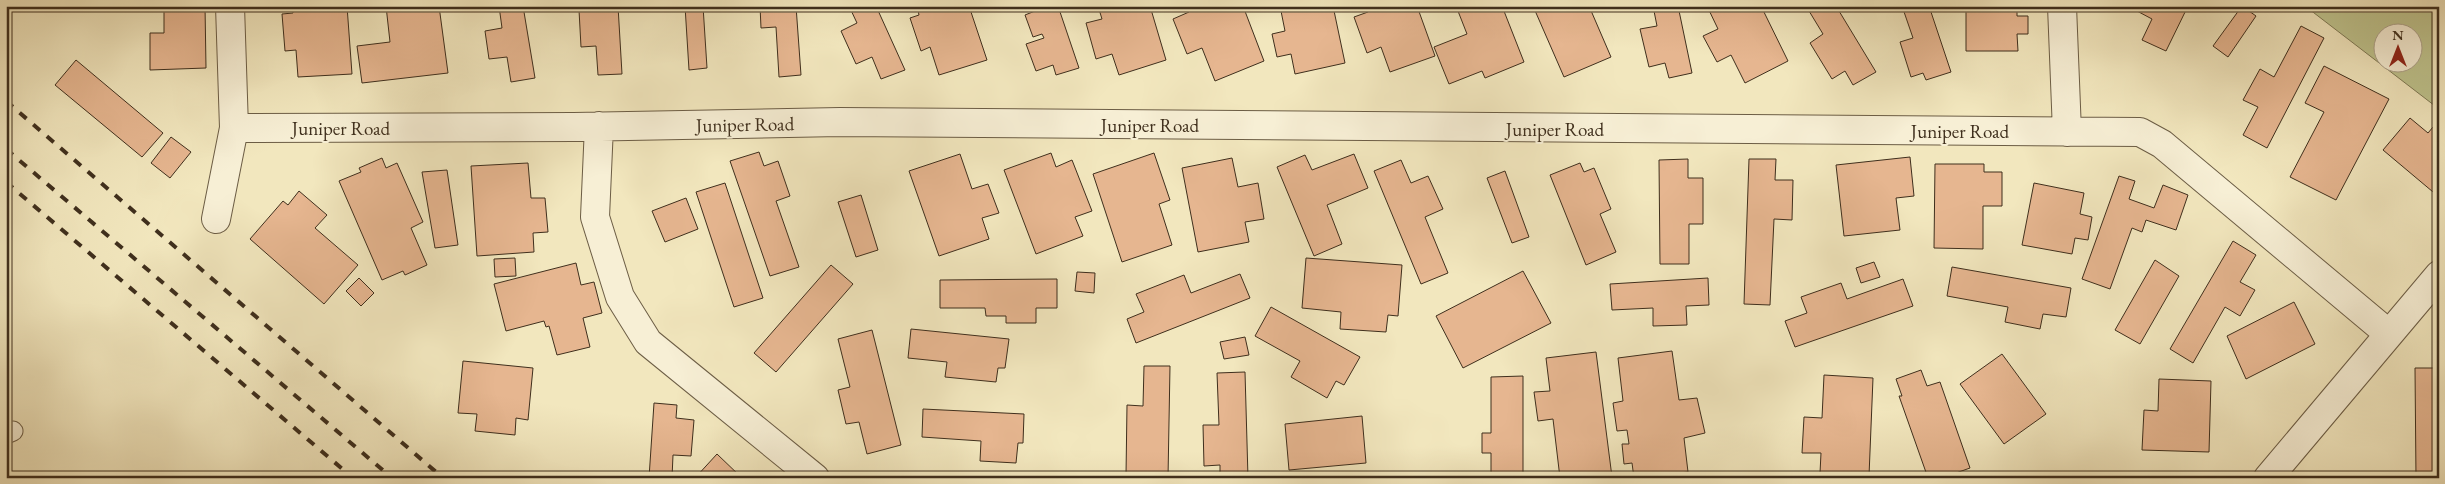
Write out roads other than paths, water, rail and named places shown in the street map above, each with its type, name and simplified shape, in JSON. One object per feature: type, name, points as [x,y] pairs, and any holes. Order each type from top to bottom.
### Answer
[{"type":"street","points":[[216,219],[234,128],[230,6]]},
{"type":"street","points":[[2062,6],[2067,132]]},
{"type":"street","name":"Juniper Road","points":[[234,128],[599,126],[840,122],[2140,132],[2162,144],[2389,334]]},
{"type":"street","points":[[599,126],[595,217],[620,297],[648,342],[815,478]]},
{"type":"street","points":[[2268,478],[2439,275]]},
{"type":"railway","points":[[6,101],[443,478]]},
{"type":"railway","points":[[6,149],[392,478]]},
{"type":"railway","points":[[6,182],[353,478]]}]
